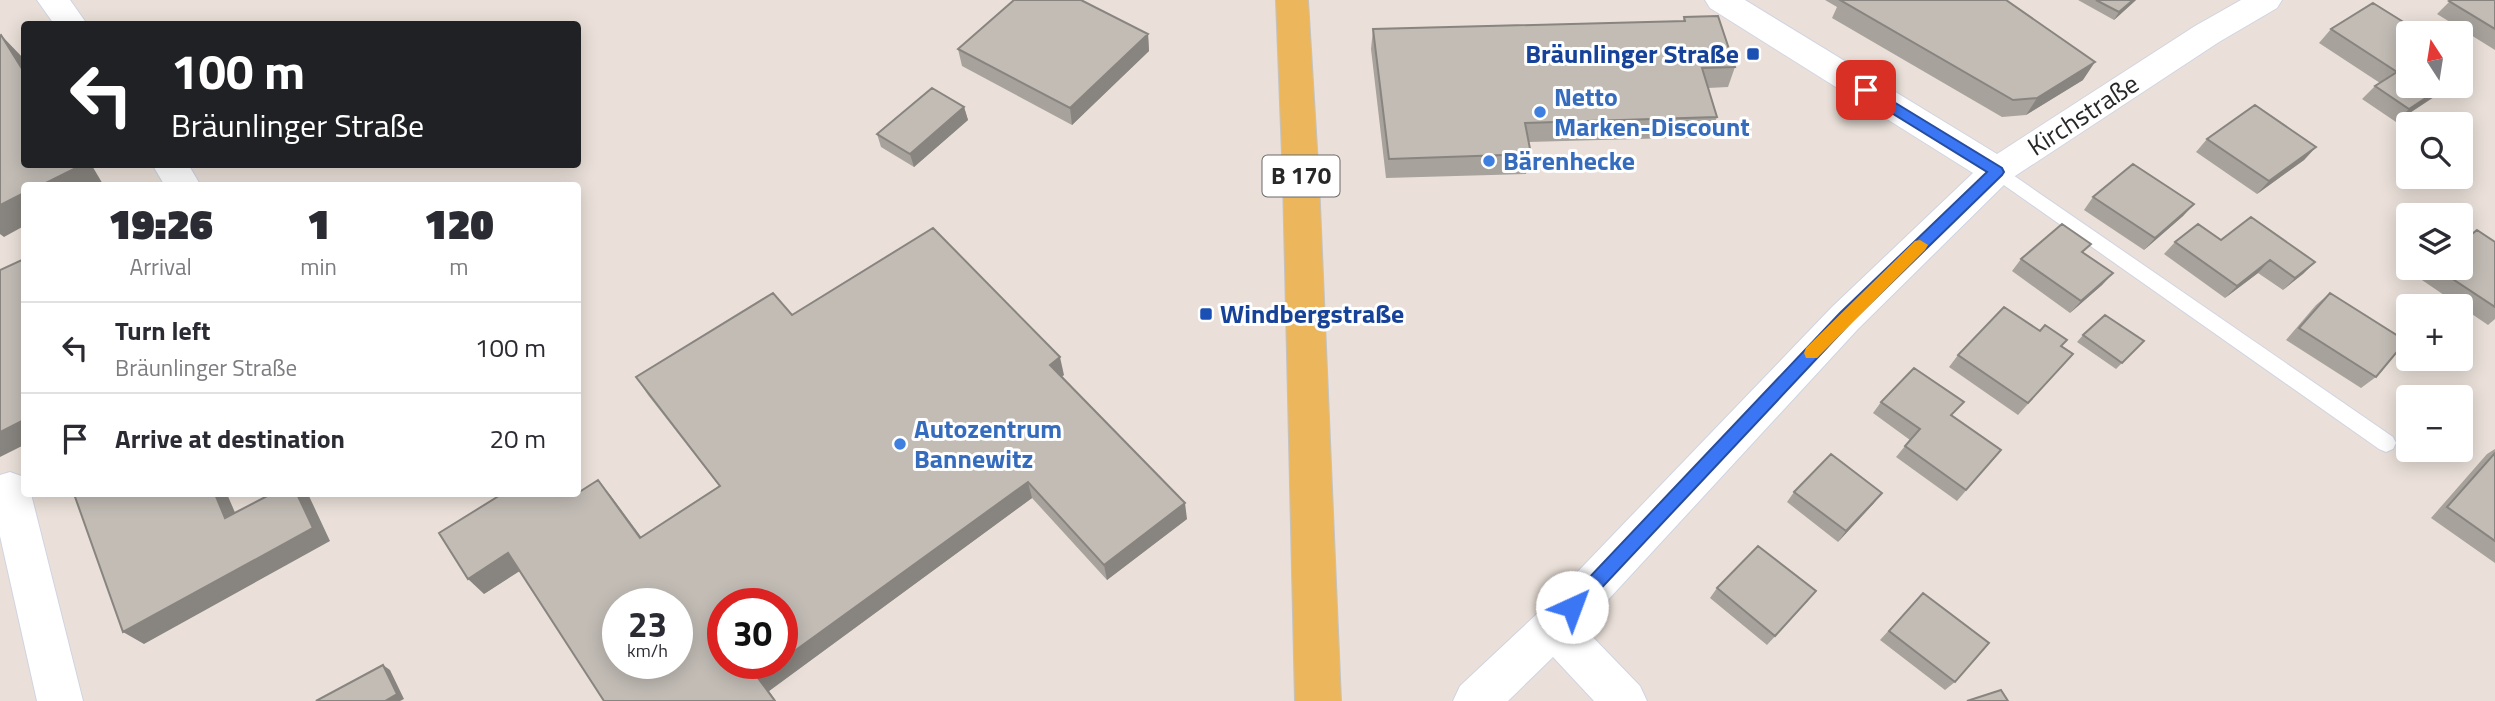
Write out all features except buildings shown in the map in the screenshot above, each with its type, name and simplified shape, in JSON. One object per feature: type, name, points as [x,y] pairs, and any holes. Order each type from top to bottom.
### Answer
[{"type":"main road","name":"B 170","points":[[1292,0],[1301,181],[1318,701]]},
{"type":"street","points":[[53,0],[69,21]]},
{"type":"street","points":[[1721,0],[1997,172]]},
{"type":"street","name":"Kirchstraße","points":[[1476,701],[1554,627],[1845,318],[1997,172],[2207,34],[2266,0]]},
{"type":"street","points":[[11,489],[60,701]]},
{"type":"street","points":[[1554,627],[1623,701]]},
{"type":"lane","points":[[1997,172],[2386,443]]},
{"type":"slow traffic","points":[[1812,353],[1920,245]]},
{"type":"place","name":"Bräunlinger Straße","points":[[1753,54]]},
{"type":"place","name":"Netto Marken-Discount","points":[[1540,112]]},
{"type":"place","name":"Bärenhecke","points":[[1489,161]]},
{"type":"place","name":"Windbergstraße","points":[[1206,314]]},
{"type":"place","name":"Autozentrum Bannewitz","points":[[900,444]]},
{"type":"route","points":[[1572,607],[1845,318],[1997,172],[1866,90]]}]
